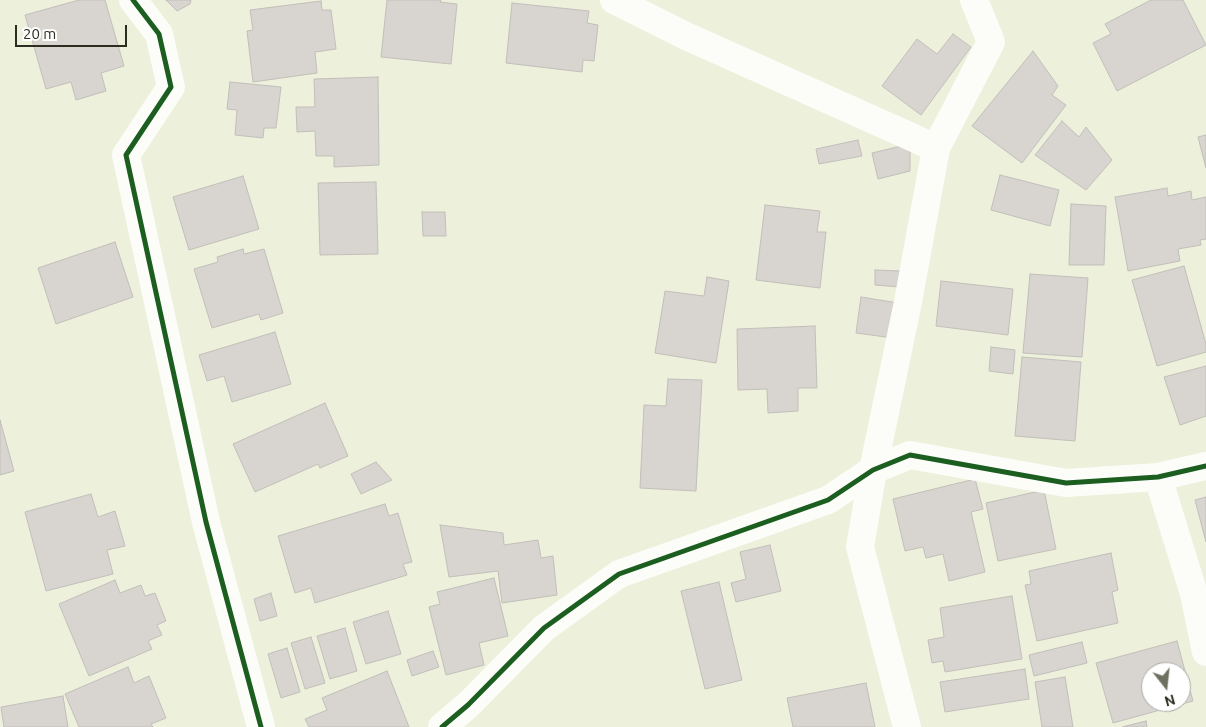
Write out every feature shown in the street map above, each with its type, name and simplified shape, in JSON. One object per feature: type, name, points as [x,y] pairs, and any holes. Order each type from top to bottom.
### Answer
[{"type":"street","points":[[133,0],[159,34],[171,87],[126,155],[206,522],[261,727]]},
{"type":"street","points":[[614,0],[686,36],[936,148]]},
{"type":"street","points":[[907,727],[860,547],[873,470],[908,302],[936,148],[991,42],[974,0]]},
{"type":"street","points":[[442,727],[468,705],[544,628],[619,574],[828,500],[873,470],[910,455],[1066,483],[1158,477],[1206,466]]},
{"type":"street","points":[[1158,477],[1194,594],[1206,652]]},
{"type":"building","points":[[79,0],[105,0],[124,66],[101,73],[106,91],[76,100],[71,82],[46,89],[25,15]]},
{"type":"building","points":[[166,0],[191,0],[190,4],[177,11]]},
{"type":"building","points":[[387,0],[441,0],[440,2],[457,4],[451,64],[381,57]]},
{"type":"building","points":[[1151,0],[1183,0],[1206,45],[1117,91],[1093,43],[1111,34],[1105,24]]},
{"type":"building","points":[[321,1],[322,10],[331,10],[336,49],[315,52],[317,73],[253,82],[247,31],[253,30],[250,10]]},
{"type":"building","points":[[512,3],[589,11],[587,23],[598,25],[594,61],[583,60],[582,72],[506,63]]},
{"type":"building","points":[[953,34],[971,47],[921,115],[882,86],[917,39],[937,54]]},
{"type":"building","points":[[1033,51],[1058,86],[1052,95],[1066,105],[1022,163],[972,126]]},
{"type":"building","points":[[378,77],[379,165],[334,167],[334,156],[316,156],[315,131],[297,132],[296,107],[315,107],[314,79]]},
{"type":"building","points":[[230,82],[281,87],[276,128],[264,128],[263,138],[235,135],[237,110],[227,109]]},
{"type":"building","points":[[1062,121],[1079,137],[1086,127],[1112,160],[1086,190],[1035,155]]},
{"type":"building","points":[[1206,135],[1206,168],[1198,137]]},
{"type":"building","points":[[858,140],[862,156],[819,164],[816,149]]},
{"type":"building","points":[[910,144],[910,171],[878,179],[872,153]]},
{"type":"building","points":[[1000,175],[1059,190],[1050,226],[991,210]]},
{"type":"building","points":[[243,176],[259,229],[189,250],[173,197]]},
{"type":"building","points":[[376,182],[378,254],[320,255],[318,183]]},
{"type":"building","points":[[1167,188],[1168,196],[1191,191],[1192,200],[1206,197],[1206,239],[1200,240],[1201,245],[1178,249],[1180,261],[1128,271],[1115,197]]},
{"type":"building","points":[[1071,204],[1106,206],[1104,265],[1069,265]]},
{"type":"building","points":[[765,205],[820,211],[817,232],[826,232],[820,288],[756,280]]},
{"type":"building","points":[[422,212],[445,212],[446,236],[423,236]]},
{"type":"building","points":[[115,242],[133,297],[56,324],[38,268]]},
{"type":"building","points":[[243,249],[244,254],[264,249],[283,313],[261,320],[259,314],[212,328],[194,269],[218,262],[217,257]]},
{"type":"building","points":[[1184,266],[1206,344],[1206,352],[1157,366],[1132,280]]},
{"type":"building","points":[[875,270],[900,271],[899,287],[875,285]]},
{"type":"building","points":[[1030,274],[1088,278],[1082,357],[1023,353]]},
{"type":"building","points":[[707,277],[729,281],[716,363],[655,353],[665,291],[704,296]]},
{"type":"building","points":[[941,281],[1013,289],[1008,335],[936,326]]},
{"type":"building","points":[[861,297],[898,303],[893,338],[856,333]]},
{"type":"building","points":[[815,326],[817,388],[798,388],[798,411],[768,413],[767,389],[738,390],[737,329]]},
{"type":"building","points":[[275,332],[291,384],[232,402],[224,376],[207,381],[199,355]]},
{"type":"building","points":[[991,347],[1015,350],[1013,374],[989,371]]},
{"type":"building","points":[[1022,357],[1081,362],[1075,441],[1015,436]]},
{"type":"building","points":[[1206,366],[1206,416],[1180,425],[1164,377]]},
{"type":"building","points":[[668,379],[702,380],[696,491],[640,488],[644,405],[666,406]]},
{"type":"building","points":[[325,403],[348,456],[320,468],[318,464],[255,492],[233,444]]},
{"type":"building","points":[[0,420],[14,471],[0,475]]},
{"type":"building","points":[[376,462],[392,480],[361,494],[351,474]]},
{"type":"building","points":[[975,479],[983,509],[971,512],[985,572],[949,581],[943,554],[926,558],[923,547],[905,551],[893,499]]},
{"type":"building","points":[[1044,490],[1056,549],[998,561],[986,503]]},
{"type":"building","points":[[91,494],[98,517],[115,511],[125,546],[107,550],[113,574],[46,591],[25,512]]},
{"type":"building","points":[[1206,497],[1206,542],[1195,500]]},
{"type":"building","points":[[385,504],[389,516],[398,513],[412,562],[403,564],[407,575],[315,603],[311,588],[295,593],[278,536]]},
{"type":"building","points":[[440,525],[503,533],[504,545],[538,540],[541,558],[553,556],[557,595],[502,603],[498,571],[449,577]]},
{"type":"building","points":[[770,545],[781,591],[736,602],[731,583],[746,579],[740,552]]},
{"type":"building","points":[[1111,553],[1118,590],[1112,592],[1118,623],[1037,641],[1025,585],[1031,584],[1029,571]]},
{"type":"building","points":[[494,578],[508,636],[479,643],[484,665],[446,675],[429,607],[440,604],[437,592]]},
{"type":"building","points":[[115,580],[120,593],[141,585],[145,596],[155,593],[166,621],[157,625],[162,635],[148,641],[152,649],[89,676],[59,604]]},
{"type":"building","points":[[719,582],[742,680],[705,689],[681,591]]},
{"type":"building","points":[[271,593],[277,616],[260,621],[254,599]]},
{"type":"building","points":[[1012,596],[1022,659],[945,672],[943,661],[932,663],[928,640],[944,637],[940,608]]},
{"type":"building","points":[[388,611],[401,654],[366,664],[353,622]]},
{"type":"building","points":[[345,628],[357,671],[330,679],[317,636]]},
{"type":"building","points":[[311,637],[325,683],[305,689],[291,643]]},
{"type":"building","points":[[1177,641],[1183,662],[1141,662],[1141,712],[1153,712],[1113,723],[1096,663]]},
{"type":"building","points":[[1082,642],[1087,663],[1034,676],[1029,655]]},
{"type":"building","points":[[287,648],[300,692],[281,698],[268,654]]},
{"type":"building","points":[[433,651],[439,667],[412,676],[407,660]]},
{"type":"building","points":[[128,667],[134,683],[149,676],[166,718],[151,724],[153,727],[79,727],[65,694]]},
{"type":"building","points":[[1025,669],[1029,699],[945,712],[940,682]]},
{"type":"building","points":[[387,671],[409,727],[309,727],[305,719],[327,710],[322,698]]},
{"type":"building","points":[[1065,677],[1073,727],[1042,727],[1035,682]]},
{"type":"building","points":[[866,683],[875,727],[793,727],[787,698]]},
{"type":"building","points":[[63,696],[68,727],[4,727],[1,707]]},
{"type":"building","points":[[1146,721],[1147,727],[1122,727]]},
{"type":"cycle path","points":[[133,0],[159,34],[171,87],[126,155],[206,522],[261,727]]},
{"type":"cycle path","points":[[442,727],[468,705],[544,628],[619,574],[828,500],[873,470],[910,455],[1066,483],[1158,477],[1206,466]]}]
